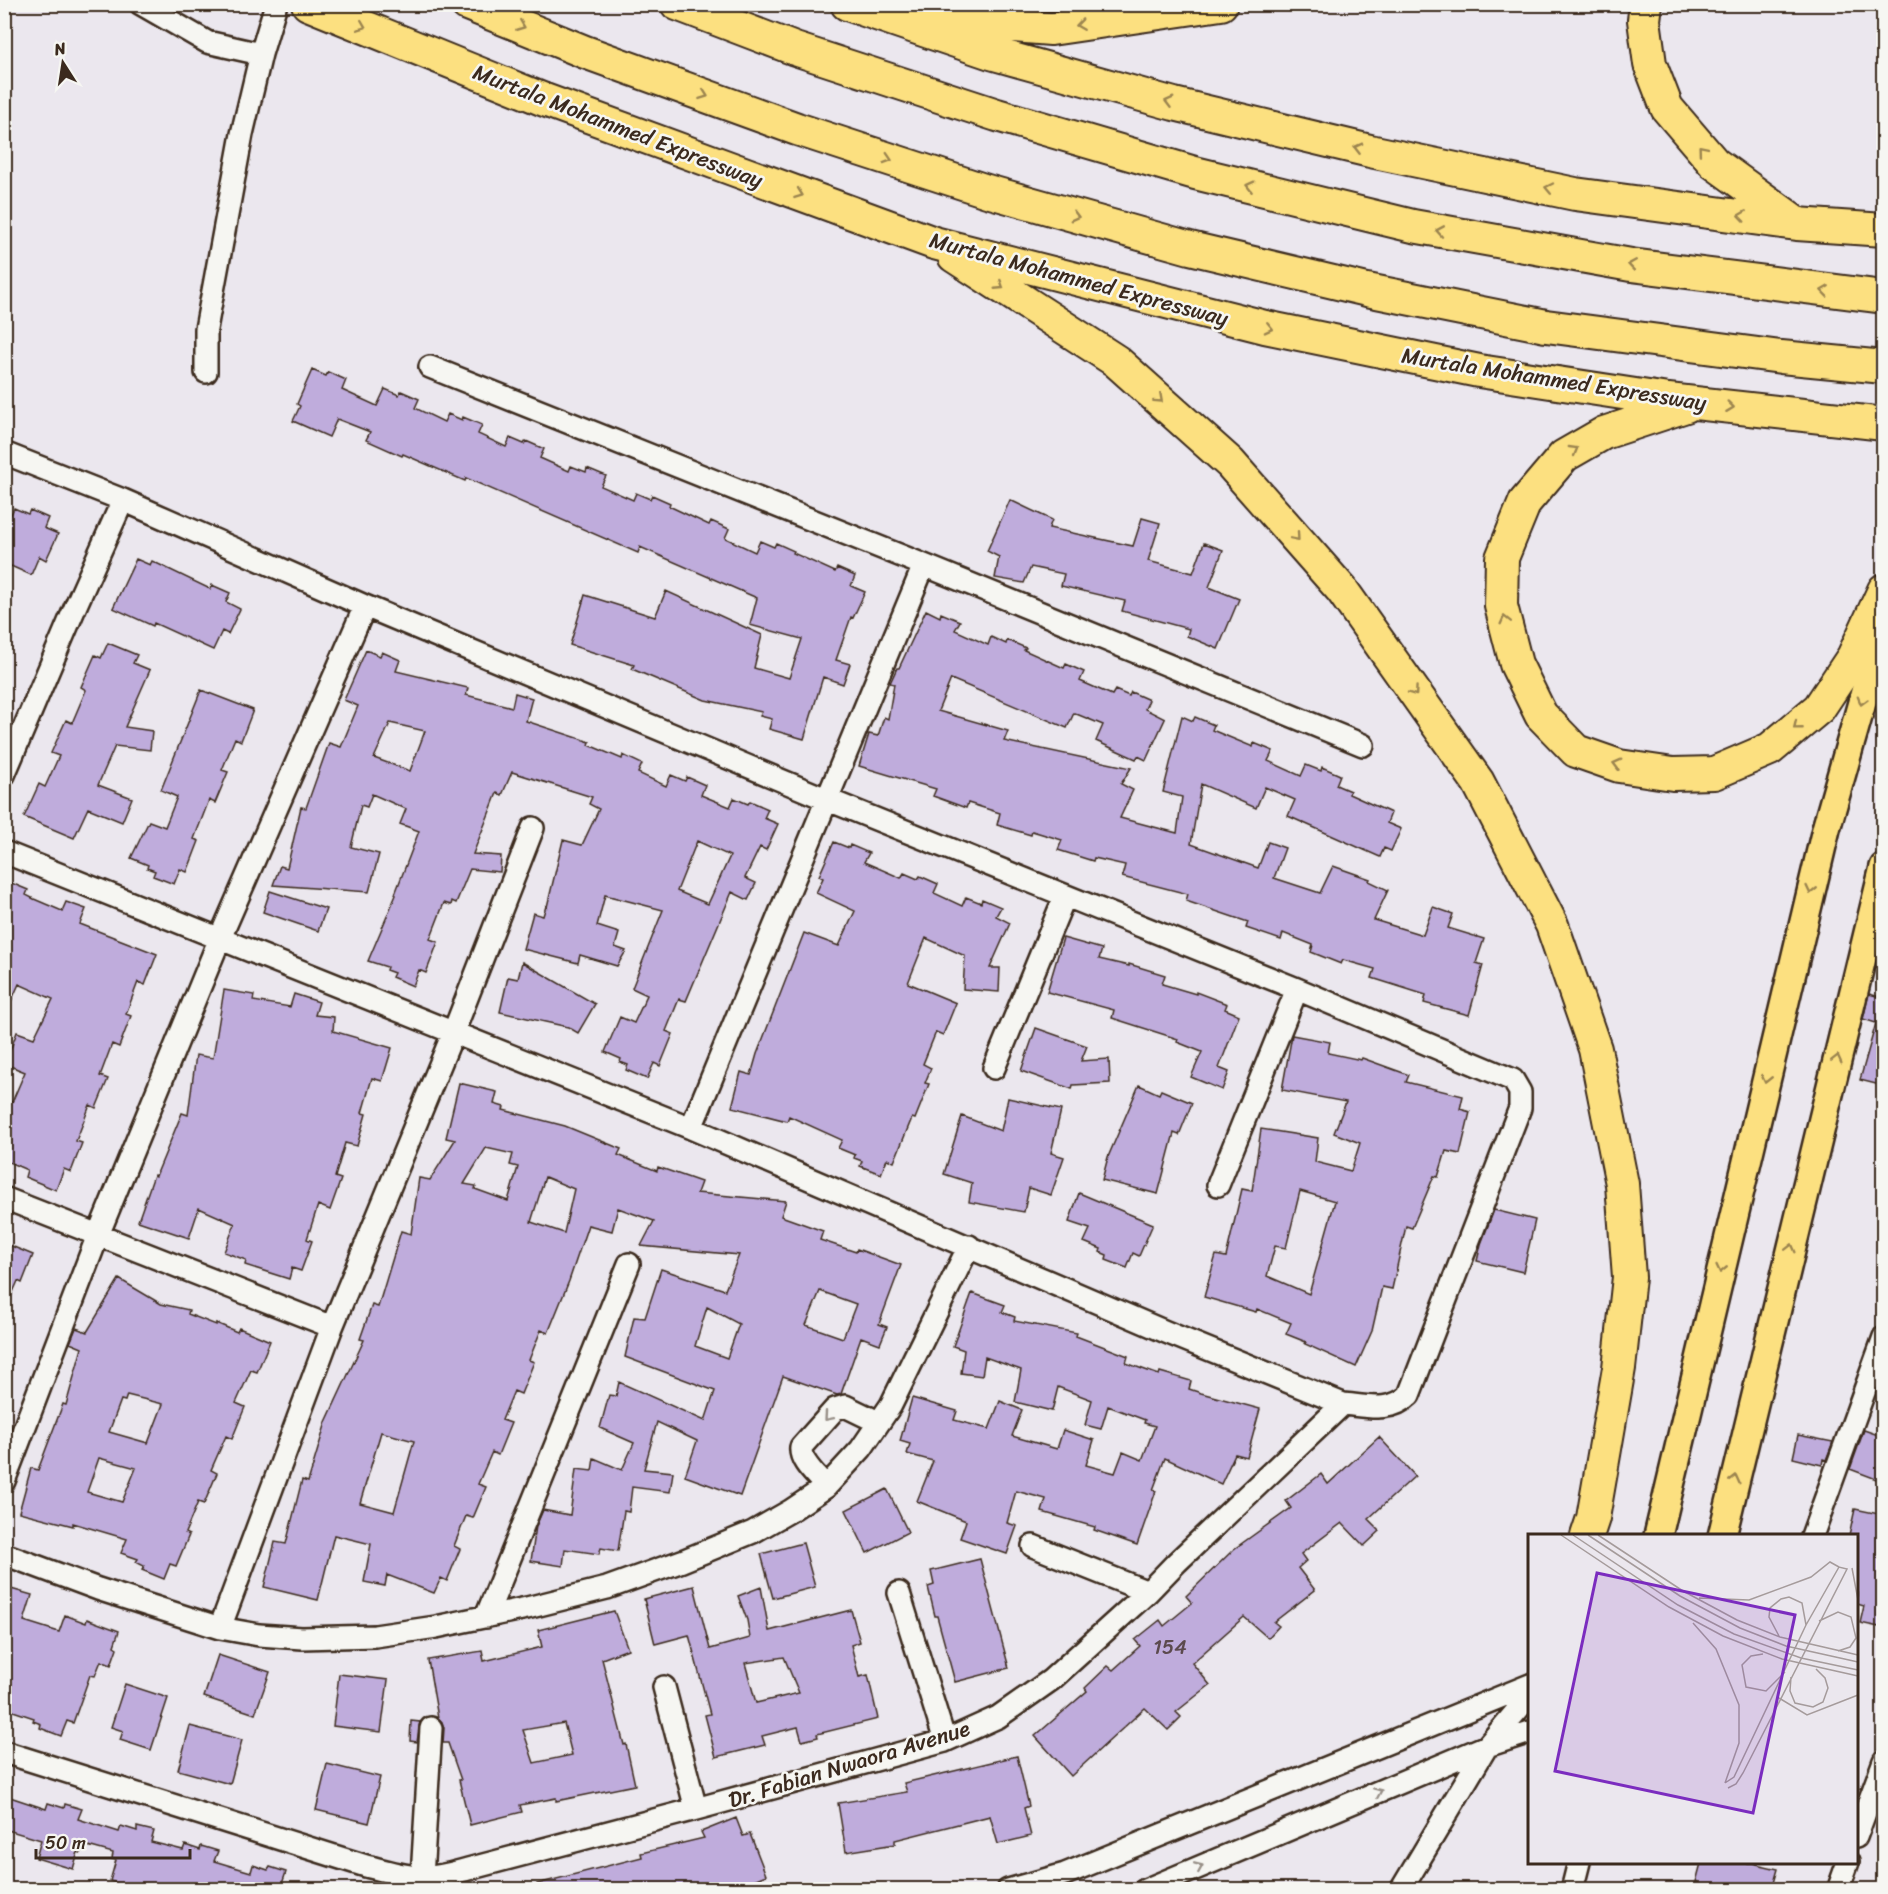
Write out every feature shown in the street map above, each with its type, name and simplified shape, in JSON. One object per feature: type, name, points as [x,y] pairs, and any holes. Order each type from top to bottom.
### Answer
[{"type":"highway","name":"Murtala Mohammed Expressway","points":[[308,4],[542,99],[933,243],[1276,330],[1479,371],[1695,403],[1884,424]]},
{"type":"highway","points":[[467,4],[585,52],[797,129],[987,191],[1190,248],[1367,290],[1546,326],[1781,357],[1884,366]]},
{"type":"highway","points":[[677,4],[795,49],[997,116],[1196,173],[1413,226],[1631,265],[1884,297]]},
{"type":"highway","points":[[847,4],[991,53],[1174,104],[1370,151],[1575,194],[1797,224],[1884,230]]},
{"type":"highway","points":[[879,15],[1051,29],[1221,4]]},
{"type":"highway","points":[[1646,4],[1644,20],[1650,64],[1667,108],[1714,163],[1797,224]]},
{"type":"highway","points":[[933,243],[1116,361],[1230,463],[1342,590],[1478,782],[1552,925],[1595,1049],[1622,1184],[1629,1276],[1619,1368],[1593,1518],[1588,1534]]},
{"type":"highway","points":[[1695,403],[1604,433],[1564,456],[1525,501],[1502,558],[1502,606],[1515,664],[1541,716],[1576,751],[1619,766],[1683,774],[1714,773],[1770,748],[1819,708],[1853,657],[1884,590]]},
{"type":"main road","points":[[1658,1534],[1826,829],[1884,625]]},
{"type":"main road","points":[[1722,1534],[1884,867]]},
{"type":"street","points":[[141,4],[207,42],[261,54]]},
{"type":"street","points":[[206,372],[206,329],[242,134],[261,54],[276,4]]},
{"type":"street","points":[[430,367],[924,565],[1363,745]]},
{"type":"street","points":[[4,453],[123,500],[365,606],[826,799],[1297,989],[1513,1080],[1520,1092],[1520,1108],[1409,1395],[1397,1405],[1373,1407],[1343,1404],[1166,1332],[691,1128],[4,852]]},
{"type":"street","points":[[4,775],[123,500]]},
{"type":"street","points":[[691,1128],[924,565]]},
{"type":"street","points":[[4,1481],[98,1235],[220,938],[365,606]]},
{"type":"street","points":[[220,1628],[332,1327],[454,1031],[533,828]]},
{"type":"street","points":[[994,1068],[1065,896]]},
{"type":"street","points":[[1218,1185],[1297,989]]},
{"type":"street","points":[[4,1198],[332,1327]]},
{"type":"street","points":[[4,1554],[98,1589],[220,1628],[259,1635],[302,1638],[375,1636],[436,1627],[607,1588],[753,1532],[790,1511],[826,1486],[861,1449],[891,1404],[969,1246]]},
{"type":"street","points":[[486,1617],[629,1264]]},
{"type":"street","points":[[1813,1534],[1884,1337]]},
{"type":"street","name":"Dr. Fabian Nwaora Avenue","points":[[4,1752],[355,1862],[422,1877],[443,1876],[945,1741],[998,1717],[1051,1680],[1148,1592],[1176,1562],[1343,1404]]},
{"type":"street","points":[[826,1486],[803,1459],[800,1453],[801,1447],[835,1409],[840,1407],[845,1407],[878,1422]]},
{"type":"street","points":[[1033,1546],[1148,1592]]},
{"type":"street","points":[[899,1593],[945,1741]]},
{"type":"street","points":[[1008,1890],[1065,1874],[1528,1686]]},
{"type":"street","points":[[664,1687],[696,1809]]},
{"type":"street","points":[[1401,1890],[1488,1746],[1528,1697]]},
{"type":"street","points":[[422,1877],[431,1728]]},
{"type":"street","points":[[1145,1890],[1488,1746],[1528,1733]]},
{"type":"street","points":[[1858,1834],[1884,1761]]},
{"type":"street","points":[[1572,1890],[1579,1864]]},
{"type":"street","points":[[1838,1890],[1848,1864]]},
{"type":"building","points":[[312,370],[326,376],[328,372],[346,380],[342,390],[377,406],[385,389],[399,395],[401,391],[419,399],[415,408],[444,422],[448,414],[482,425],[478,434],[506,447],[510,438],[524,444],[526,441],[544,449],[540,458],[569,471],[571,466],[586,472],[587,468],[606,476],[601,486],[633,500],[636,493],[650,499],[652,495],[670,503],[669,506],[709,525],[711,521],[729,529],[725,538],[755,552],[760,541],[774,547],[776,543],[835,572],[837,568],[855,576],[851,586],[865,592],[853,618],[851,617],[836,660],[850,664],[843,684],[823,677],[804,739],[769,729],[772,719],[760,716],[762,712],[705,700],[632,669],[634,665],[570,645],[585,595],[655,617],[666,591],[762,635],[754,668],[789,678],[802,639],[750,625],[757,598],[640,547],[638,553],[466,478],[465,481],[403,454],[402,456],[366,440],[370,432],[337,419],[329,437],[293,421],[300,406],[297,404]]},
{"type":"building","points":[[1010,500],[1052,520],[1049,528],[1133,546],[1142,518],[1160,523],[1148,561],[1193,573],[1204,543],[1223,550],[1209,587],[1239,599],[1218,649],[1187,636],[1189,629],[1122,611],[1125,601],[1061,586],[1064,574],[1031,567],[1024,583],[995,578],[999,557],[987,551]]},
{"type":"building","points":[[14,508],[28,514],[30,510],[48,518],[44,528],[58,534],[46,560],[39,556],[31,575],[4,563],[4,529]]},
{"type":"building","points":[[136,559],[150,565],[152,561],[210,589],[212,585],[230,593],[226,602],[240,609],[228,634],[222,631],[213,650],[154,623],[153,626],[113,608]]},
{"type":"building","points":[[926,610],[940,617],[941,613],[960,621],[955,630],[988,645],[991,637],[1006,644],[1007,640],[1064,668],[1066,664],[1084,672],[1080,681],[1112,695],[1115,690],[1129,696],[1131,692],[1149,700],[1145,709],[1165,719],[1146,760],[1138,756],[1136,759],[1096,741],[1103,725],[1074,713],[1067,728],[951,679],[938,711],[1008,731],[1004,741],[1131,768],[1121,784],[1133,790],[1120,818],[1177,833],[1182,797],[1163,792],[1182,716],[1193,721],[1195,717],[1214,725],[1212,730],[1253,747],[1254,743],[1273,751],[1268,761],[1301,776],[1306,765],[1321,771],[1322,767],[1340,775],[1336,785],[1350,791],[1349,794],[1391,813],[1387,823],[1401,829],[1391,851],[1384,848],[1380,857],[1288,816],[1295,800],[1265,787],[1256,808],[1201,784],[1191,844],[1258,868],[1268,842],[1285,848],[1274,878],[1320,893],[1333,866],[1370,879],[1369,881],[1388,890],[1374,920],[1423,935],[1433,907],[1453,914],[1448,928],[1484,939],[1476,963],[1483,965],[1469,1015],[1424,1003],[1426,995],[1372,978],[1375,969],[1343,960],[1341,964],[1311,952],[1313,945],[1283,933],[1281,940],[1246,928],[1248,922],[1186,901],[1188,894],[1122,877],[1125,865],[1094,858],[1093,861],[1058,850],[1062,840],[1032,831],[1031,835],[997,825],[1000,813],[968,803],[966,808],[933,796],[936,789],[859,766],[869,734],[878,736],[884,717],[888,719],[894,684],[890,683]]},
{"type":"building","points":[[108,643],[137,655],[133,663],[150,670],[125,727],[152,731],[150,750],[115,746],[98,785],[132,798],[122,822],[88,808],[74,838],[24,817],[39,784],[45,787],[59,756],[51,753],[66,720],[72,723],[86,690],[81,687],[95,655],[101,658]]},
{"type":"building","points":[[366,650],[380,656],[382,652],[400,660],[396,671],[468,688],[466,695],[512,707],[515,693],[532,698],[526,721],[590,742],[589,745],[622,759],[623,755],[642,764],[638,773],[666,786],[671,775],[685,781],[687,777],[705,785],[701,795],[730,807],[734,798],[748,804],[750,801],[768,809],[764,818],[778,824],[766,850],[760,847],[745,878],[756,883],[748,900],[732,892],[686,1001],[679,999],[666,1031],[673,1034],[660,1066],[654,1063],[647,1079],[626,1070],[628,1065],[620,1062],[621,1059],[605,1052],[620,1017],[634,1023],[647,995],[632,988],[663,910],[605,895],[597,926],[619,933],[615,947],[626,951],[617,966],[580,955],[578,963],[523,949],[533,913],[543,916],[547,907],[563,840],[582,845],[599,809],[589,804],[592,797],[512,772],[502,795],[497,793],[473,854],[501,856],[500,872],[470,869],[456,903],[452,901],[451,905],[444,903],[430,939],[438,942],[426,973],[419,970],[413,986],[392,977],[394,973],[386,970],[387,967],[368,961],[396,895],[419,831],[400,824],[406,809],[372,794],[367,807],[361,805],[351,847],[379,854],[369,892],[273,885],[280,866],[287,868],[301,807],[306,808],[329,743],[341,747],[358,706],[344,700]],"holes":[[[390,723],[425,731],[410,771],[374,758]],[[697,841],[730,856],[708,904],[677,891]]]},
{"type":"building","points":[[201,690],[253,710],[241,741],[235,738],[222,770],[228,772],[215,803],[209,800],[194,839],[199,841],[187,872],[180,869],[174,884],[153,876],[155,871],[147,868],[148,865],[131,858],[149,821],[165,827],[177,797],[161,790]]},
{"type":"building","points":[[834,842],[849,848],[850,845],[869,853],[864,862],[901,878],[904,873],[918,879],[920,876],[938,884],[934,893],[962,906],[966,897],[981,903],[982,899],[1001,907],[996,916],[1010,923],[990,968],[1000,968],[999,992],[963,989],[965,956],[926,938],[908,983],[956,1003],[943,1035],[936,1032],[923,1064],[931,1068],[925,1083],[929,1084],[915,1119],[912,1118],[894,1162],[887,1159],[881,1174],[860,1166],[862,1161],[854,1158],[855,1155],[838,1148],[842,1140],[789,1116],[787,1121],[732,1107],[741,1072],[751,1075],[804,933],[839,946],[855,911],[816,893],[823,878],[819,876]]},
{"type":"building","points":[[4,880],[28,890],[26,895],[62,911],[66,902],[86,909],[80,924],[157,954],[145,985],[138,982],[126,1014],[131,1016],[119,1047],[112,1044],[100,1076],[108,1079],[96,1108],[90,1105],[76,1141],[82,1143],[71,1172],[64,1169],[56,1190],[25,1177],[27,1170],[4,1160],[4,1100],[12,1102],[25,1072],[5,1064],[17,1032],[34,1038],[53,999],[19,984],[4,1017]]},
{"type":"building","points":[[270,891],[326,909],[318,931],[263,912]]},
{"type":"building","points":[[1063,938],[1102,949],[1099,959],[1129,966],[1129,964],[1165,975],[1162,984],[1196,994],[1196,992],[1227,1004],[1225,1009],[1239,1015],[1219,1068],[1229,1072],[1222,1090],[1191,1077],[1202,1052],[1177,1042],[1178,1039],[1112,1018],[1114,1010],[1047,992]]},
{"type":"building","points":[[522,962],[595,1004],[578,1033],[568,1027],[500,1012],[508,977],[518,979]]},
{"type":"building","points":[[224,990],[254,995],[253,1001],[290,1007],[294,994],[319,1002],[315,1015],[334,1017],[333,1031],[392,1048],[382,1081],[372,1078],[362,1113],[366,1114],[357,1146],[345,1143],[335,1177],[341,1179],[330,1210],[318,1205],[307,1239],[312,1241],[301,1271],[292,1268],[289,1279],[245,1265],[246,1260],[224,1252],[235,1224],[199,1208],[189,1238],[138,1221],[154,1175],[156,1176],[182,1113],[188,1115],[196,1055],[213,1058]]},
{"type":"building","points":[[1869,994],[1884,998],[1884,1086],[1860,1080],[1876,1023],[1863,1019]]},
{"type":"building","points":[[1036,1028],[1087,1046],[1081,1061],[1109,1059],[1110,1083],[1073,1085],[1072,1089],[1021,1071]]},
{"type":"building","points":[[1292,1035],[1330,1042],[1328,1053],[1361,1060],[1362,1058],[1409,1075],[1406,1082],[1463,1096],[1460,1109],[1470,1112],[1460,1154],[1446,1151],[1438,1177],[1434,1176],[1412,1228],[1406,1226],[1392,1289],[1382,1287],[1372,1331],[1356,1367],[1286,1334],[1291,1323],[1257,1309],[1256,1312],[1204,1297],[1216,1255],[1226,1257],[1242,1189],[1252,1191],[1261,1129],[1318,1138],[1315,1162],[1351,1171],[1360,1143],[1334,1133],[1346,1102],[1282,1090]],"holes":[[[1300,1191],[1335,1201],[1309,1294],[1267,1276],[1275,1246],[1286,1248]]]},
{"type":"building","points":[[459,1083],[497,1092],[494,1104],[504,1107],[503,1110],[565,1126],[621,1149],[618,1155],[657,1171],[658,1167],[701,1182],[697,1193],[786,1201],[781,1216],[823,1231],[820,1240],[856,1252],[857,1249],[901,1265],[879,1324],[887,1327],[880,1344],[861,1337],[841,1394],[837,1395],[783,1376],[740,1496],[685,1476],[697,1441],[657,1422],[644,1469],[673,1472],[670,1492],[632,1487],[629,1512],[624,1511],[618,1551],[601,1548],[599,1554],[565,1549],[563,1566],[531,1561],[536,1526],[543,1510],[570,1515],[576,1469],[592,1471],[594,1458],[622,1470],[634,1443],[600,1428],[609,1395],[616,1396],[619,1382],[705,1421],[715,1391],[625,1357],[634,1317],[645,1318],[661,1269],[725,1290],[739,1255],[641,1246],[654,1221],[618,1208],[612,1231],[588,1225],[548,1333],[541,1330],[529,1360],[534,1362],[521,1394],[514,1391],[502,1420],[511,1423],[498,1455],[492,1452],[478,1484],[486,1487],[473,1518],[466,1516],[454,1546],[460,1549],[447,1581],[441,1578],[434,1593],[387,1575],[385,1586],[364,1582],[371,1544],[334,1535],[318,1600],[264,1587],[275,1542],[286,1544],[302,1480],[308,1482],[326,1422],[364,1340],[360,1339],[372,1305],[378,1307],[401,1231],[411,1234],[419,1178],[430,1180],[455,1140],[446,1138]],"holes":[[[486,1148],[513,1154],[510,1165],[518,1167],[508,1201],[475,1189],[476,1186],[464,1184]],[[545,1177],[574,1189],[564,1233],[531,1222]],[[820,1291],[856,1304],[843,1338],[806,1325]],[[707,1307],[739,1324],[727,1358],[695,1346]],[[381,1432],[414,1441],[394,1512],[360,1503]]]},
{"type":"building","points":[[1139,1085],[1159,1094],[1161,1090],[1192,1103],[1179,1135],[1174,1133],[1158,1194],[1102,1180],[1108,1157]]},
{"type":"building","points":[[1008,1098],[1061,1110],[1051,1153],[1064,1157],[1051,1195],[1029,1188],[1024,1212],[969,1202],[972,1183],[944,1174],[962,1116],[1001,1131]]},
{"type":"building","points":[[1079,1193],[1153,1224],[1139,1256],[1133,1253],[1127,1268],[1106,1260],[1107,1255],[1100,1252],[1101,1249],[1084,1242],[1090,1229],[1069,1222]]},
{"type":"building","points":[[1494,1210],[1535,1220],[1523,1272],[1477,1261]]},
{"type":"building","points":[[4,1243],[33,1255],[22,1283],[18,1281],[4,1312]]},
{"type":"building","points":[[119,1279],[161,1304],[189,1310],[188,1314],[216,1325],[216,1323],[237,1332],[239,1328],[270,1341],[257,1372],[251,1370],[236,1403],[245,1407],[232,1439],[226,1436],[211,1470],[217,1473],[204,1504],[198,1502],[185,1533],[189,1535],[176,1566],[170,1564],[164,1579],[142,1570],[144,1566],[136,1562],[138,1559],[121,1553],[127,1539],[73,1523],[73,1526],[19,1512],[31,1468],[38,1470],[63,1404],[66,1405],[82,1348],[70,1343],[76,1328],[87,1332]],"holes":[[[127,1395],[163,1404],[148,1443],[109,1432],[121,1400],[125,1401]],[[99,1458],[136,1468],[122,1502],[87,1492]]]},
{"type":"building","points":[[972,1293],[1005,1305],[1002,1312],[1015,1317],[1014,1321],[1077,1333],[1076,1336],[1128,1356],[1126,1363],[1159,1375],[1160,1372],[1191,1381],[1189,1389],[1260,1409],[1247,1457],[1235,1454],[1221,1484],[1165,1458],[1137,1545],[1094,1530],[1095,1527],[1042,1512],[1046,1499],[1016,1491],[1007,1523],[1017,1526],[1007,1554],[960,1538],[966,1521],[917,1501],[933,1461],[907,1454],[910,1444],[900,1441],[912,1398],[957,1411],[954,1420],[989,1429],[1000,1401],[1022,1410],[1012,1436],[1057,1449],[1063,1430],[1094,1440],[1086,1465],[1115,1473],[1123,1452],[1142,1460],[1155,1426],[1108,1406],[1101,1429],[1085,1425],[1092,1400],[1058,1387],[1052,1411],[1015,1402],[1021,1370],[985,1357],[982,1376],[961,1373],[964,1350],[953,1346]]},
{"type":"building","points":[[1864,1430],[1884,1437],[1884,1482],[1850,1469]]},
{"type":"building","points":[[1798,1435],[1833,1442],[1822,1465],[1793,1458]]},
{"type":"building","points":[[1379,1437],[1415,1476],[1368,1519],[1380,1531],[1364,1546],[1342,1523],[1301,1554],[1306,1561],[1298,1568],[1315,1590],[1274,1622],[1279,1626],[1268,1638],[1244,1617],[1192,1663],[1210,1685],[1176,1712],[1181,1717],[1168,1730],[1145,1708],[1071,1776],[1035,1736],[1087,1691],[1085,1688],[1108,1666],[1113,1670],[1140,1646],[1135,1640],[1160,1620],[1164,1626],[1192,1603],[1186,1596],[1234,1549],[1291,1508],[1286,1501],[1321,1474],[1328,1484]]},
{"type":"building","points":[[887,1489],[908,1532],[867,1553],[846,1510]]},
{"type":"building","points":[[1855,1509],[1884,1515],[1884,1628],[1860,1623],[1864,1606],[1858,1604],[1858,1534],[1849,1534]]},
{"type":"building","points":[[803,1543],[815,1587],[773,1598],[761,1554]]},
{"type":"building","points":[[980,1559],[1009,1668],[955,1682],[928,1587],[934,1585],[931,1571]]},
{"type":"building","points":[[694,1586],[710,1649],[750,1638],[747,1620],[738,1596],[761,1587],[769,1631],[851,1610],[860,1642],[851,1645],[859,1677],[868,1675],[878,1719],[817,1734],[818,1737],[802,1741],[798,1727],[762,1736],[765,1745],[716,1757],[705,1715],[710,1714],[689,1635],[655,1644],[644,1599]],"holes":[[[784,1657],[799,1693],[756,1703],[745,1663]]]},
{"type":"building","points":[[4,1587],[32,1595],[24,1621],[59,1632],[65,1615],[86,1623],[87,1619],[119,1631],[114,1646],[117,1648],[111,1665],[101,1661],[95,1676],[90,1675],[73,1723],[67,1721],[61,1736],[40,1728],[41,1724],[33,1721],[34,1718],[4,1708]]},
{"type":"building","points":[[614,1611],[628,1649],[602,1659],[635,1785],[556,1801],[556,1798],[520,1805],[522,1812],[470,1825],[459,1780],[461,1780],[448,1743],[443,1743],[444,1728],[438,1718],[428,1660],[482,1651],[484,1661],[542,1647],[538,1630]],"holes":[[[564,1723],[572,1755],[534,1763],[523,1730]]]},
{"type":"building","points":[[218,1655],[270,1672],[255,1714],[204,1697]]},
{"type":"building","points":[[339,1674],[388,1680],[381,1732],[333,1726]]},
{"type":"building","points":[[125,1684],[168,1698],[151,1750],[120,1740],[123,1731],[111,1727]]},
{"type":"building","points":[[411,1721],[420,1722],[417,1742],[410,1741]]},
{"type":"building","points":[[190,1726],[242,1740],[230,1784],[178,1770]]},
{"type":"building","points":[[1017,1756],[1029,1806],[1024,1808],[1031,1836],[998,1844],[990,1816],[895,1840],[895,1844],[846,1852],[838,1803],[907,1792],[904,1783]]},
{"type":"building","points":[[327,1764],[380,1777],[369,1823],[316,1810]]},
{"type":"building","points":[[4,1795],[46,1809],[48,1803],[64,1808],[65,1804],[82,1809],[78,1819],[119,1832],[121,1826],[137,1831],[137,1827],[154,1831],[151,1842],[183,1850],[185,1845],[200,1850],[201,1846],[218,1851],[214,1861],[251,1872],[253,1865],[286,1872],[280,1890],[139,1890],[110,1881],[116,1860],[112,1859],[113,1853],[84,1845],[81,1853],[78,1852],[73,1869],[36,1858],[41,1840],[4,1829]]},
{"type":"building","points":[[736,1818],[743,1836],[750,1834],[766,1875],[730,1890],[538,1890],[537,1884],[642,1857],[641,1853],[704,1838],[701,1832]]},
{"type":"building","points":[[1701,1864],[1756,1864],[1778,1869],[1772,1890],[1697,1890],[1698,1882],[1696,1882]]}]
